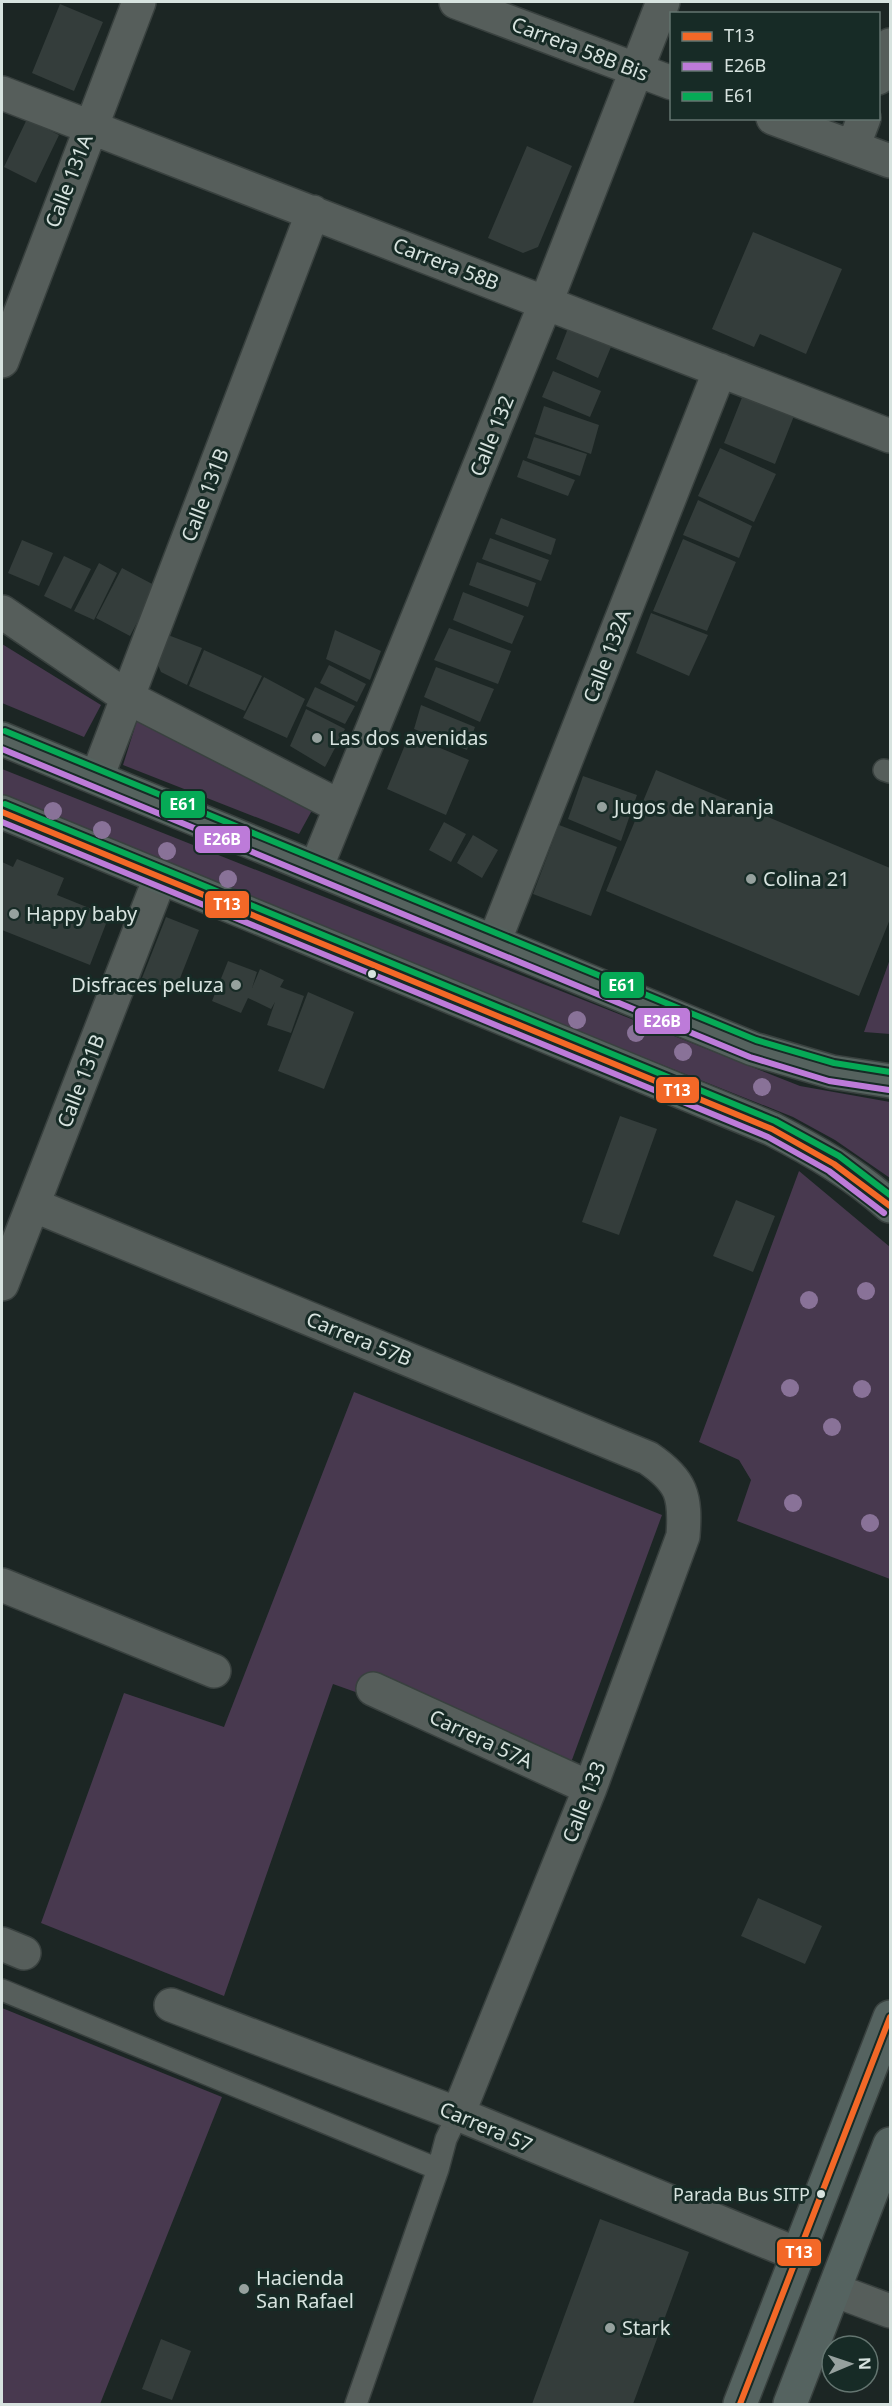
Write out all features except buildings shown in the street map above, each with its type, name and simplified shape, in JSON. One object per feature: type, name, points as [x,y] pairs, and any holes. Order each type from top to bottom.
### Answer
[{"type":"main road","points":[[2,739],[753,1049],[832,1071],[891,1081]]},
{"type":"main road","points":[[2,812],[772,1129],[813,1149],[861,1180],[891,1206]]},
{"type":"main road","points":[[740,2404],[891,2017]]},
{"type":"main road","points":[[790,2404],[891,2144]]},
{"type":"street","name":"Calle 131A","points":[[2,361],[139,2]]},
{"type":"street","name":"Carrera 58B Bis","points":[[456,2],[670,82]]},
{"type":"street","name":"Calle 132","points":[[316,868],[546,302],[663,2]]},
{"type":"street","points":[[880,75],[891,45]]},
{"type":"street","name":"Carrera 58B","points":[[2,93],[891,436]]},
{"type":"street","points":[[784,120],[858,133],[891,161]]},
{"type":"street","name":"Calle 131B","points":[[97,777],[313,212]]},
{"type":"street","name":"Calle 132A","points":[[494,942],[720,370]]},
{"type":"street","points":[[2,612],[127,697],[341,807]]},
{"type":"street","name":"Calle 131B","points":[[2,1284],[160,878]]},
{"type":"street","name":"Carrera 57B","points":[[33,1204],[648,1458],[665,1469],[678,1484]]},
{"type":"street","name":"Calle 133","points":[[458,2114],[590,1788],[683,1536],[685,1508],[678,1484]]},
{"type":"street","points":[[2,1585],[214,1671]]},
{"type":"street","name":"Carrera 57A","points":[[373,1689],[590,1788]]},
{"type":"street","name":"Carrera 57","points":[[171,2004],[458,2114],[799,2255]]},
{"type":"street","points":[[834,2290],[891,2311]]},
{"type":"lane","points":[[2,1990],[438,2169]]},
{"type":"lane","points":[[356,2404],[438,2169],[446,2139],[458,2114]]},
{"type":"shaded area","points":[[2,644],[101,705],[84,737],[2,703]]},
{"type":"shaded area","points":[[139,714],[316,803],[299,834],[123,765]]},
{"type":"shaded area","points":[[2,769],[800,1086],[890,1102],[890,1178],[835,1140],[793,1117],[2,801]]},
{"type":"shaded area","points":[[890,959],[890,1034],[864,1032]]},
{"type":"shaded area","points":[[799,1171],[890,1247],[890,1579],[737,1521],[751,1480],[739,1460],[699,1442]]},
{"type":"shaded area","points":[[354,1392],[662,1515],[569,1768],[333,1684],[224,1996],[41,1923],[124,1693],[224,1727]]},
{"type":"shaded area","points":[[2,2008],[222,2097],[100,2404],[2,2404]]},
{"type":"transit line","name":"E61","points":[[5,731],[756,1040],[834,1063],[890,1072]]},
{"type":"transit line","name":"E26B","points":[[2,749],[750,1057],[829,1081],[889,1090]]},
{"type":"transit line","name":"E61","points":[[5,804],[775,1121],[839,1156],[890,1195]]},
{"type":"transit line","name":"T13","points":[[2,812],[772,1129],[834,1164],[890,1206]]},
{"type":"transit line","name":"E26B","points":[[2,822],[768,1137],[829,1171],[884,1213]]},
{"type":"transit line","name":"T13","points":[[740,2404],[890,2017]]},
{"type":"place","name":"Las dos avenidas","points":[[317,738]]},
{"type":"place","name":"Jugos de Naranja","points":[[602,807]]},
{"type":"place","name":"Colina 21","points":[[751,879]]},
{"type":"place","name":"Happy baby","points":[[14,914]]},
{"type":"place","name":"Disfraces peluza","points":[[236,985]]},
{"type":"place","name":"Parada Bus SITP","points":[[821,2194]]},
{"type":"place","name":"Hacienda San Rafael","points":[[244,2289]]},
{"type":"place","name":"Stark","points":[[610,2328]]}]
